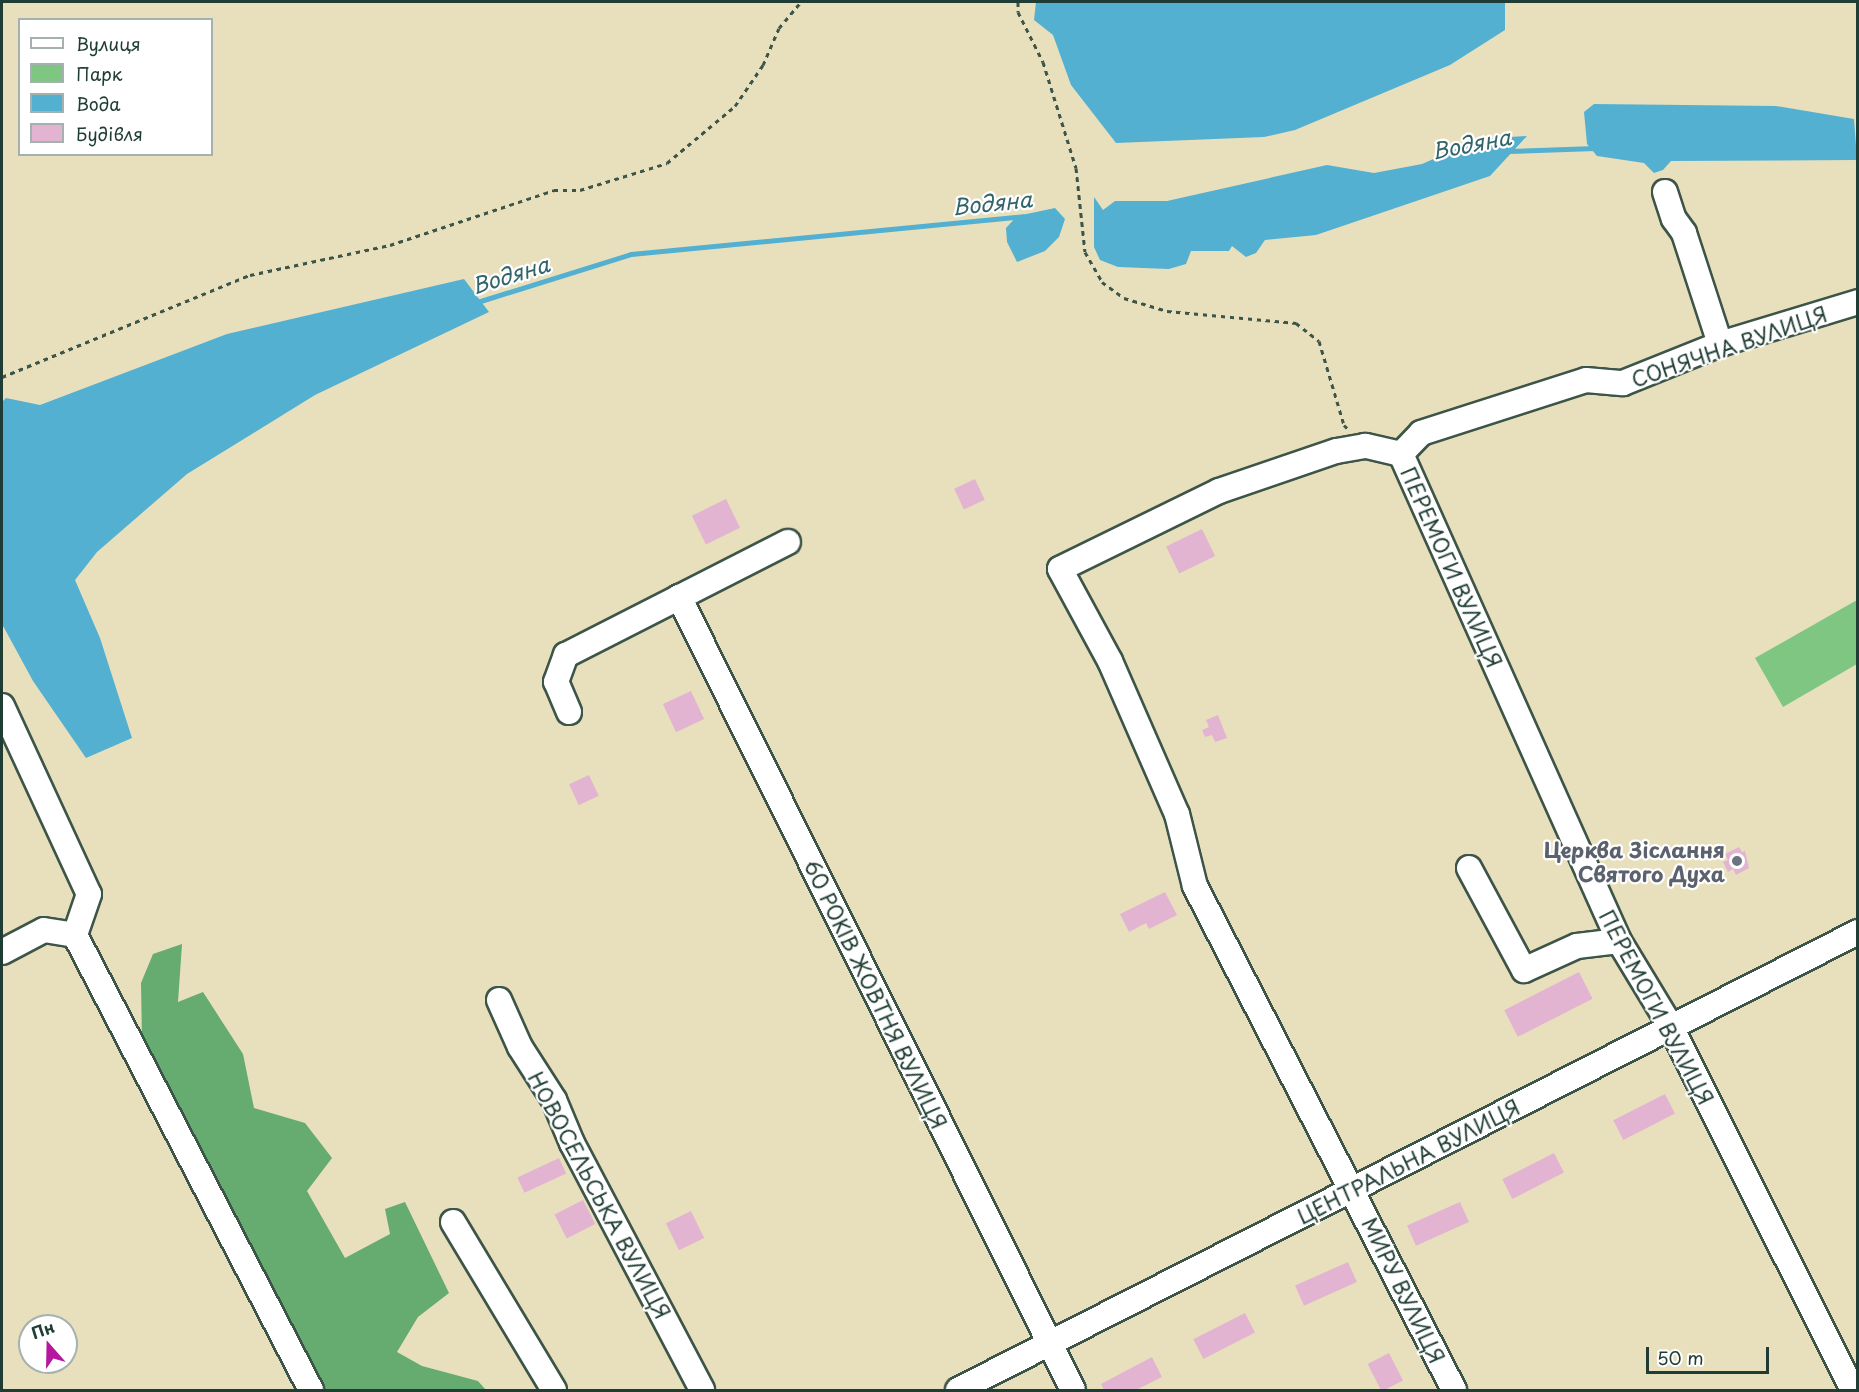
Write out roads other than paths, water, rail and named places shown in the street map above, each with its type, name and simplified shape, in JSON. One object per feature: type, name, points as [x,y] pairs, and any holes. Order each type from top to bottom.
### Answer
[{"type":"street","points":[[1665,192],[1674,219],[1684,233],[1720,344]]},
{"type":"street","name":"СОНЯЧНА ВУЛИЦЯ","points":[[1401,454],[1421,433],[1586,380],[1623,383],[1720,344],[1857,302]]},
{"type":"street","name":"МИРУ ВУЛИЦЯ","points":[[1401,454],[1365,446],[1336,451],[1219,491],[1060,569],[1110,661],[1173,803],[1195,886],[1354,1189],[1454,1390]]},
{"type":"street","name":"ПЕРЕМОГИ ВУЛИЦЯ","points":[[1401,454],[1619,941],[1671,1027],[1852,1390]]},
{"type":"street","points":[[569,712],[556,682],[566,655],[788,542]]},
{"type":"street","name":"60 РОКІВ ЖОВТНЯ ВУЛИЦЯ","points":[[679,597],[1073,1390]]},
{"type":"street","points":[[2,706],[89,894],[75,935],[311,1390]]},
{"type":"street","points":[[1469,868],[1524,970],[1577,946],[1619,941]]},
{"type":"street","points":[[2,952],[44,930],[75,935]]},
{"type":"street","name":"ЦЕНТРАЛЬНА ВУЛИЦЯ","points":[[958,1390],[1857,932]]},
{"type":"street","name":"НОВОСЕЛЬСЬКА ВУЛИЦЯ","points":[[499,1000],[520,1047],[554,1100],[572,1143],[702,1390]]},
{"type":"street","points":[[453,1222],[554,1390]]},
{"type":"water","points":[[1036,2],[1505,2],[1505,30],[1450,65],[1295,130],[1264,137],[1116,143],[1071,85],[1053,35],[1034,20]]},
{"type":"water","points":[[1594,104],[1776,106],[1854,119],[1857,160],[1671,161],[1663,170],[1654,173],[1644,163],[1597,156],[1587,144],[1584,112]]},
{"type":"water","points":[[1527,136],[1490,176],[1316,235],[1265,240],[1256,253],[1246,257],[1232,246],[1229,251],[1191,251],[1186,264],[1169,269],[1118,267],[1100,260],[1094,247],[1094,197],[1103,210],[1115,201],[1167,201],[1327,165],[1374,173],[1422,164],[1479,139]]},
{"type":"water","points":[[1055,208],[1065,219],[1059,237],[1045,251],[1017,262],[1007,242],[1006,228],[1017,216]]},
{"type":"water","points":[[464,279],[489,312],[315,395],[187,474],[97,552],[75,580],[100,638],[132,738],[86,758],[33,681],[2,624],[2,402],[6,398],[40,405],[227,334]]},
{"type":"waterway","name":"Водяна","points":[[1508,151],[1595,148]]},
{"type":"waterway","name":"Водяна","points":[[474,303],[631,254],[1023,216]]},
{"type":"place","name":"Церква Зіслання Святого Духа","points":[[1737,861]]}]
